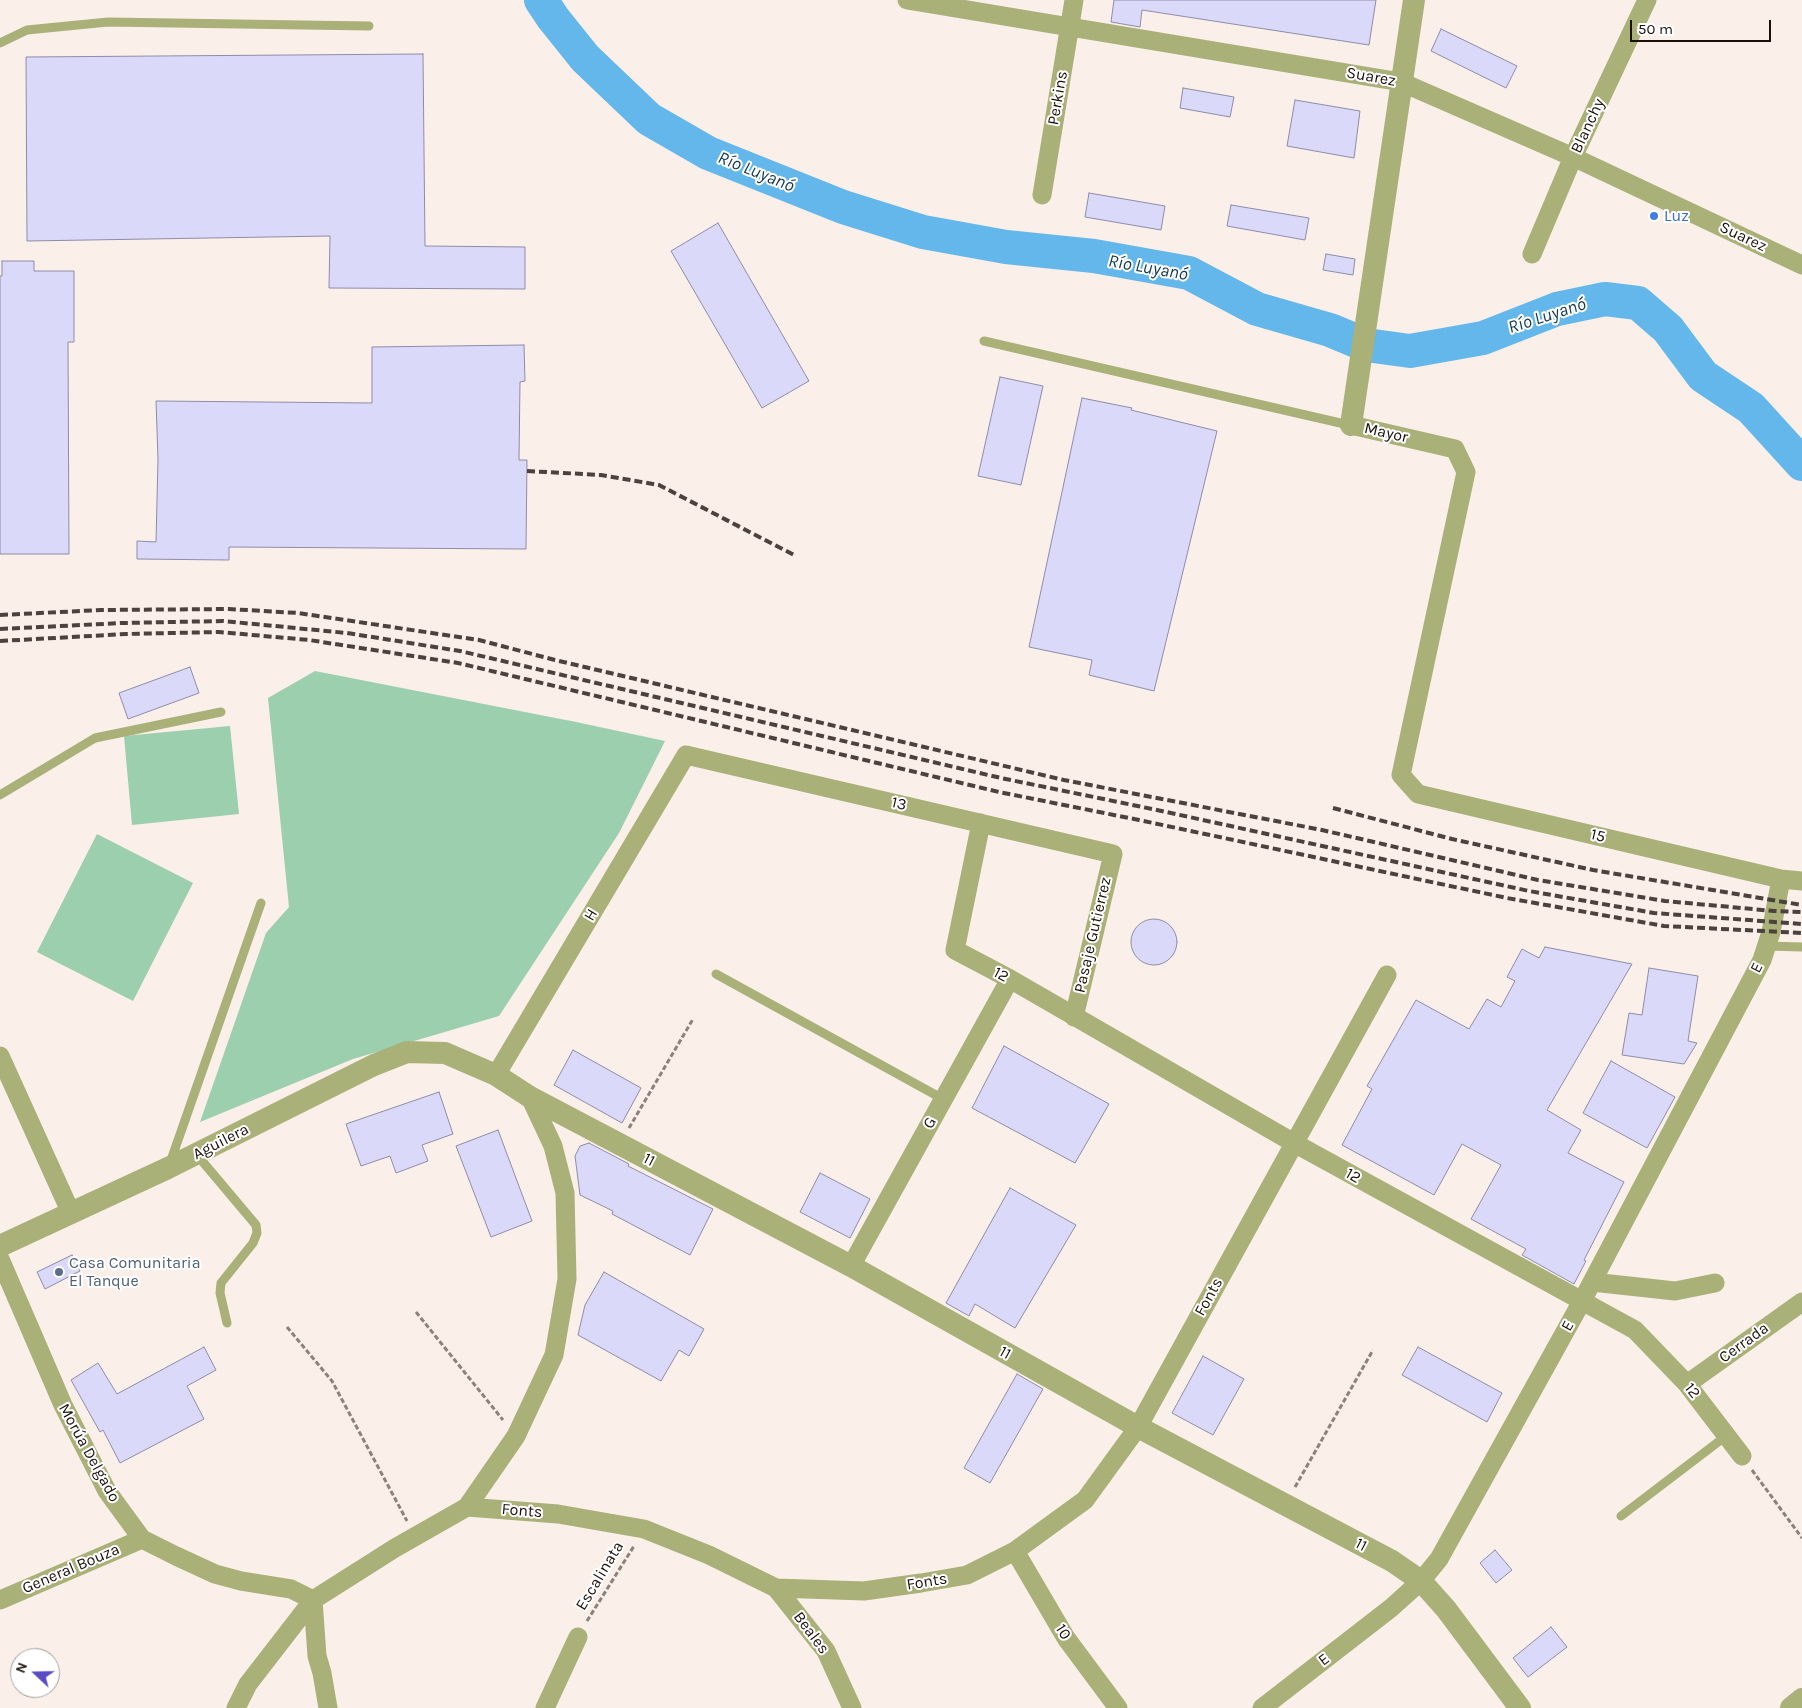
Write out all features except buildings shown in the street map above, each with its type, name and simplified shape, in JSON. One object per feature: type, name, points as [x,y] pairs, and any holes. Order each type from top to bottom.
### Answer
[{"type":"street","name":"Suarez","points":[[907,0],[1401,82],[1573,157],[1802,265]]},
{"type":"street","name":"Perkins","points":[[1042,195],[1074,0]]},
{"type":"street","name":"Mayor","points":[[1400,775],[1466,472],[1455,449],[1351,425],[1414,0]]},
{"type":"street","name":"Blanchy","points":[[1532,254],[1573,157],[1647,0]]},
{"type":"street","name":"13","points":[[686,754],[1113,854]]},
{"type":"street","name":"H","points":[[496,1075],[686,754]]},
{"type":"street","name":"15","points":[[1400,775],[1418,794],[1782,879],[1802,881]]},
{"type":"street","name":"12","points":[[980,823],[954,950],[1010,979],[1294,1143],[1635,1330],[1687,1384],[1742,1456]]},
{"type":"street","name":"Pasaje Gutierrez","points":[[1074,1016],[1113,854]]},
{"type":"street","name":"E","points":[[1262,1708],[1391,1608],[1421,1581],[1440,1559],[1582,1301],[1762,960],[1782,879]]},
{"type":"street","name":"Fonts","points":[[467,1507],[558,1514],[644,1529],[709,1554],[776,1588],[864,1591],[921,1583],[967,1575],[1015,1551],[1085,1500],[1138,1427],[1387,975]]},
{"type":"street","name":"G","points":[[851,1266],[1010,979]]},
{"type":"street","name":"Aguilera","points":[[0,1246],[168,1168],[374,1066],[407,1052],[445,1053]]},
{"type":"street","name":"11","points":[[445,1053],[496,1075],[530,1097],[851,1266],[1138,1427],[1392,1561],[1421,1581],[1446,1609],[1520,1708]]},
{"type":"street","points":[[0,1056],[71,1213]]},
{"type":"street","points":[[236,1708],[248,1684],[313,1600],[415,1536],[467,1507],[516,1436],[554,1355],[567,1279],[565,1193],[553,1146],[530,1097]]},
{"type":"street","name":"Morúa Delgado","points":[[0,1259],[63,1405],[107,1492],[142,1539],[215,1574],[241,1581],[291,1589],[313,1600]]},
{"type":"street","points":[[1592,1282],[1675,1291],[1715,1283]]},
{"type":"street","name":"Cerrada","points":[[1687,1384],[1802,1302]]},
{"type":"street","name":"General Bouza","points":[[0,1600],[142,1539]]},
{"type":"street","name":"10","points":[[1015,1551],[1066,1638],[1118,1708]]},
{"type":"street","name":"Beales","points":[[776,1588],[826,1651],[852,1708]]},
{"type":"street","points":[[313,1600],[317,1656],[328,1708]]},
{"type":"street","points":[[545,1708],[578,1637]]},
{"type":"street","points":[[1790,1708],[1802,1699]]},
{"type":"lane","points":[[0,44],[27,30],[108,22],[369,26]]},
{"type":"lane","points":[[984,341],[1351,425]]},
{"type":"lane","points":[[0,795],[95,738],[221,712]]},
{"type":"lane","points":[[168,1168],[261,902]]},
{"type":"lane","points":[[1766,946],[1802,948]]},
{"type":"lane","points":[[716,974],[943,1099]]},
{"type":"lane","points":[[197,1154],[256,1225],[257,1233],[253,1244],[221,1283],[220,1293],[227,1322]]},
{"type":"lane","points":[[1621,1516],[1726,1436]]},
{"type":"path","points":[[620,1144],[693,1018]]},
{"type":"path","points":[[416,1312],[516,1436]]},
{"type":"path","points":[[287,1327],[332,1381],[415,1536]]},
{"type":"path","points":[[1285,1505],[1373,1350]]},
{"type":"path","points":[[1742,1456],[1802,1538]]},
{"type":"path","name":"Escalinata","points":[[578,1637],[644,1529]]},
{"type":"green space","points":[[315,671],[665,741],[619,833],[499,1016],[353,1059],[200,1122],[266,933],[289,907],[268,698]]},
{"type":"green space","points":[[230,726],[239,814],[132,825],[124,736]]},
{"type":"green space","points":[[97,834],[193,883],[133,1001],[37,952]]},
{"type":"waterway","name":"Río Luyanó","points":[[541,0],[585,58],[649,119],[708,153],[843,207],[923,232],[1006,247],[1094,256],[1189,273],[1257,309],[1330,330],[1366,345],[1410,351],[1483,338],[1557,309],[1605,299],[1638,303],[1668,329],[1703,376],[1751,408],[1802,464]]},
{"type":"railway","points":[[527,471],[601,475],[659,485],[796,556]]},
{"type":"railway","points":[[0,615],[101,610],[229,609],[298,613],[479,640],[555,660],[1064,780],[1322,830],[1538,880],[1665,901],[1802,912]]},
{"type":"railway","points":[[0,629],[122,623],[223,621],[347,633],[460,651],[1001,778],[1529,891],[1654,913],[1802,924]]},
{"type":"railway","points":[[0,641],[126,634],[219,632],[309,640],[458,663],[999,792],[1507,898],[1664,926],[1802,933]]},
{"type":"railway","points":[[1333,808],[1452,839],[1593,870],[1802,905]]},
{"type":"place","name":"Luz","points":[[1654,216]]},
{"type":"place","name":"Casa Comunitaria El Tanque","points":[[59,1272]]}]
